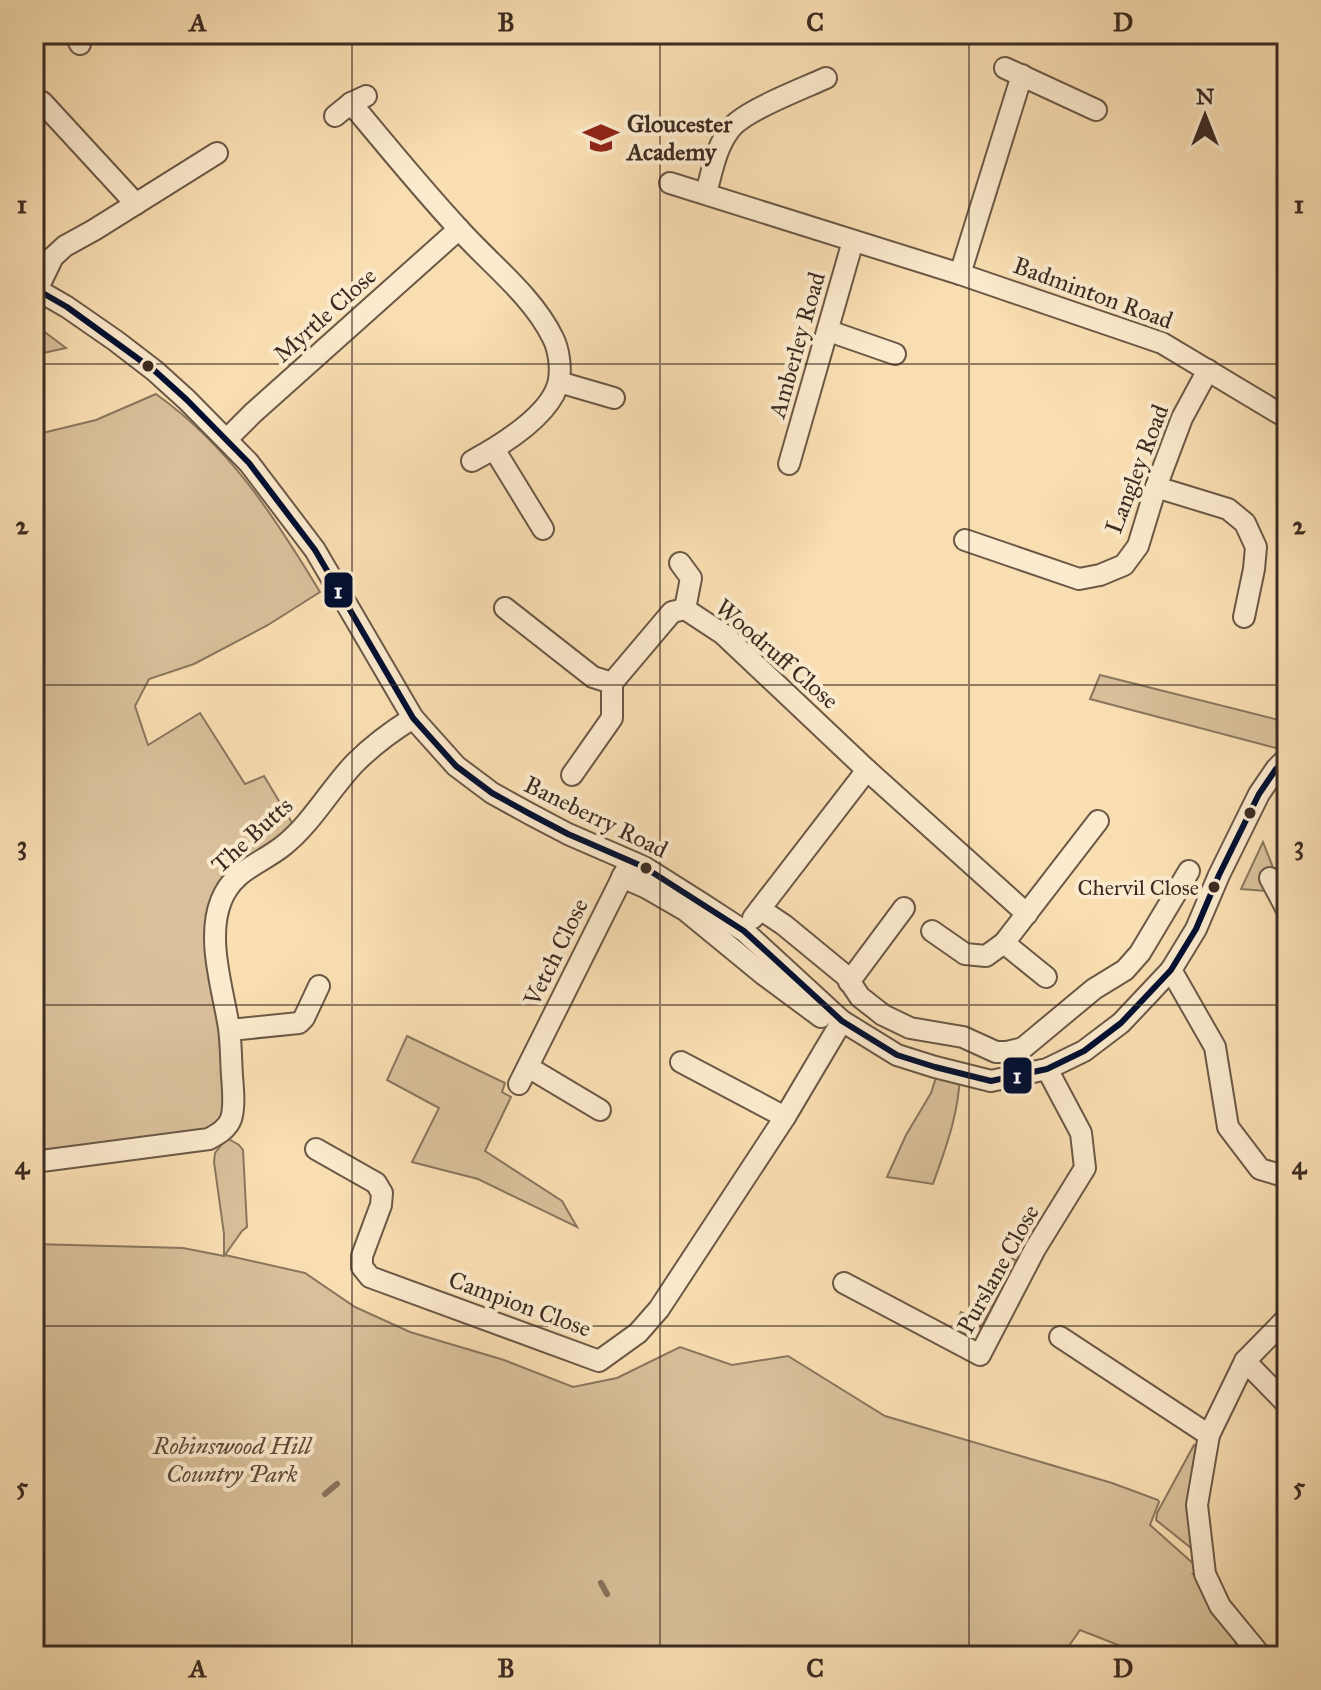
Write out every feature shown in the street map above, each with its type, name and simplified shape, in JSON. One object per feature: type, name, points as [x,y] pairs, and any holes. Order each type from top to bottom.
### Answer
[{"type":"street","points":[[960,274],[1014,71],[1096,110]]},
{"type":"street","points":[[706,193],[717,153],[730,129],[747,115],[826,78]]},
{"type":"street","points":[[42,102],[136,204]]},
{"type":"street","points":[[350,105],[459,229],[514,285],[555,340],[560,361],[559,382],[550,401],[526,427],[472,461]]},
{"type":"street","points":[[35,289],[53,257],[65,246],[217,153]]},
{"type":"street","name":"Badminton Road","points":[[670,183],[960,274],[1162,343],[1287,418]]},
{"type":"street","name":"Myrtle Close","points":[[227,439],[459,229]]},
{"type":"street","name":"Amberley Road","points":[[789,464],[853,241]]},
{"type":"street","name":"Baneberry Road","points":[[35,289],[67,307],[155,371],[227,439],[273,493],[315,550],[413,718],[456,766],[492,793],[627,869],[651,871],[744,931],[839,1025],[897,1055],[991,1081],[1047,1069],[1084,1051],[1121,1023],[1171,970],[1196,929],[1259,794],[1287,758]]},
{"type":"street","points":[[829,331],[895,354]]},
{"type":"street","name":"Langley Road","points":[[965,540],[1079,579],[1100,575],[1124,565],[1138,546],[1182,418],[1208,370]]},
{"type":"street","points":[[559,382],[614,398]]},
{"type":"street","points":[[494,449],[543,529]]},
{"type":"street","points":[[1156,487],[1228,509],[1245,523],[1256,547],[1244,617]]},
{"type":"street","points":[[680,563],[691,578],[685,609]]},
{"type":"street","points":[[505,608],[593,677],[612,683],[612,718],[572,775]]},
{"type":"street","name":"Woodruff Close","points":[[612,683],[672,612],[685,609],[723,634],[867,770],[1027,914]]},
{"type":"street","name":"The Butts","points":[[34,1162],[209,1139],[223,1130],[231,1119],[233,1103],[230,1030],[216,953],[220,903],[229,885],[242,871],[286,844],[354,764],[392,731],[413,718]]},
{"type":"street","points":[[744,931],[867,770]]},
{"type":"street","points":[[932,931],[965,954],[986,956],[1004,943],[1098,821]]},
{"type":"street","points":[[627,869],[647,888],[685,910],[763,974],[839,1025]]},
{"type":"street","name":"Vetch Close","points":[[600,1110],[524,1076],[627,869]]},
{"type":"street","points":[[760,909],[846,976],[860,997],[883,1015],[910,1028],[963,1037],[996,1052],[1007,1052],[1023,1048],[1094,989],[1125,970],[1140,953],[1189,871]]},
{"type":"street","points":[[1270,878],[1287,910]]},
{"type":"street","points":[[849,982],[904,908]]},
{"type":"street","points":[[1004,943],[1046,977]]},
{"type":"street","points":[[1171,970],[1215,1047],[1228,1127],[1260,1169],[1287,1177]]},
{"type":"street","points":[[230,1030],[299,1023],[319,986]]},
{"type":"street","name":"Campion Close","points":[[316,1149],[376,1183],[382,1193],[381,1205],[362,1256],[362,1267],[370,1277],[599,1361],[638,1333],[659,1309],[785,1117],[839,1025]]},
{"type":"street","points":[[681,1062],[785,1117]]},
{"type":"street","name":"Purslane Close","points":[[844,1283],[980,1355],[1035,1249],[1085,1168],[1081,1133],[1047,1069]]},
{"type":"street","points":[[1261,1656],[1220,1606],[1205,1574],[1197,1505],[1209,1435],[1245,1361],[1287,1318]]},
{"type":"street","points":[[1060,1337],[1209,1435]]},
{"type":"street","points":[[1245,1361],[1287,1404]]},
{"type":"green space","points":[[34,324],[66,348],[34,355]]},
{"type":"green space","points":[[156,394],[206,437],[248,484],[320,592],[268,625],[194,664],[149,679],[135,706],[148,745],[200,713],[245,784],[264,776],[297,831],[220,903],[233,1086],[223,1130],[34,1162],[34,435],[96,420]]},
{"type":"green space","points":[[1100,675],[1287,722],[1287,751],[1090,699]]},
{"type":"green space","points":[[1263,842],[1274,870],[1261,878],[1266,891],[1241,889]]},
{"type":"green space","points":[[407,1036],[505,1083],[502,1092],[511,1097],[485,1151],[562,1201],[577,1227],[478,1179],[412,1162],[439,1108],[387,1080]]},
{"type":"green space","points":[[939,1068],[960,1074],[954,1116],[933,1184],[887,1177],[906,1135],[931,1093]]},
{"type":"green space","name":"Robinswood Hill Country Park","points":[[227,1138],[243,1150],[247,1227],[225,1255],[305,1273],[355,1307],[410,1332],[504,1360],[573,1387],[617,1378],[680,1347],[732,1365],[788,1356],[885,1416],[1112,1483],[1158,1500],[1150,1525],[1205,1574],[1193,1574],[1220,1606],[1241,1656],[1146,1656],[1080,1630],[1062,1656],[34,1656],[34,1244],[183,1248],[224,1256],[214,1162],[215,1153]]},
{"type":"green space","points":[[1006,1255],[1017,1261],[983,1324],[968,1333],[951,1330],[961,1312],[973,1318]]},
{"type":"green space","points":[[1194,1445],[1198,1449],[1196,1552],[1156,1520]]},
{"type":"waterway","points":[[325,1494],[337,1484]]},
{"type":"waterway","points":[[601,1583],[607,1594]]},
{"type":"transit line","name":"1","points":[[34,288],[67,307],[155,371],[249,463],[315,550],[413,718],[456,766],[492,793],[530,814],[644,867],[744,931],[842,1021],[897,1055],[991,1081],[1047,1069],[1084,1051],[1121,1023],[1171,970],[1196,929],[1259,794],[1287,758]]},
{"type":"place","name":"Gloucester Academy","points":[[601,138]]},
{"type":"place","name":"Chervil Close","points":[[1214,887]]}]
